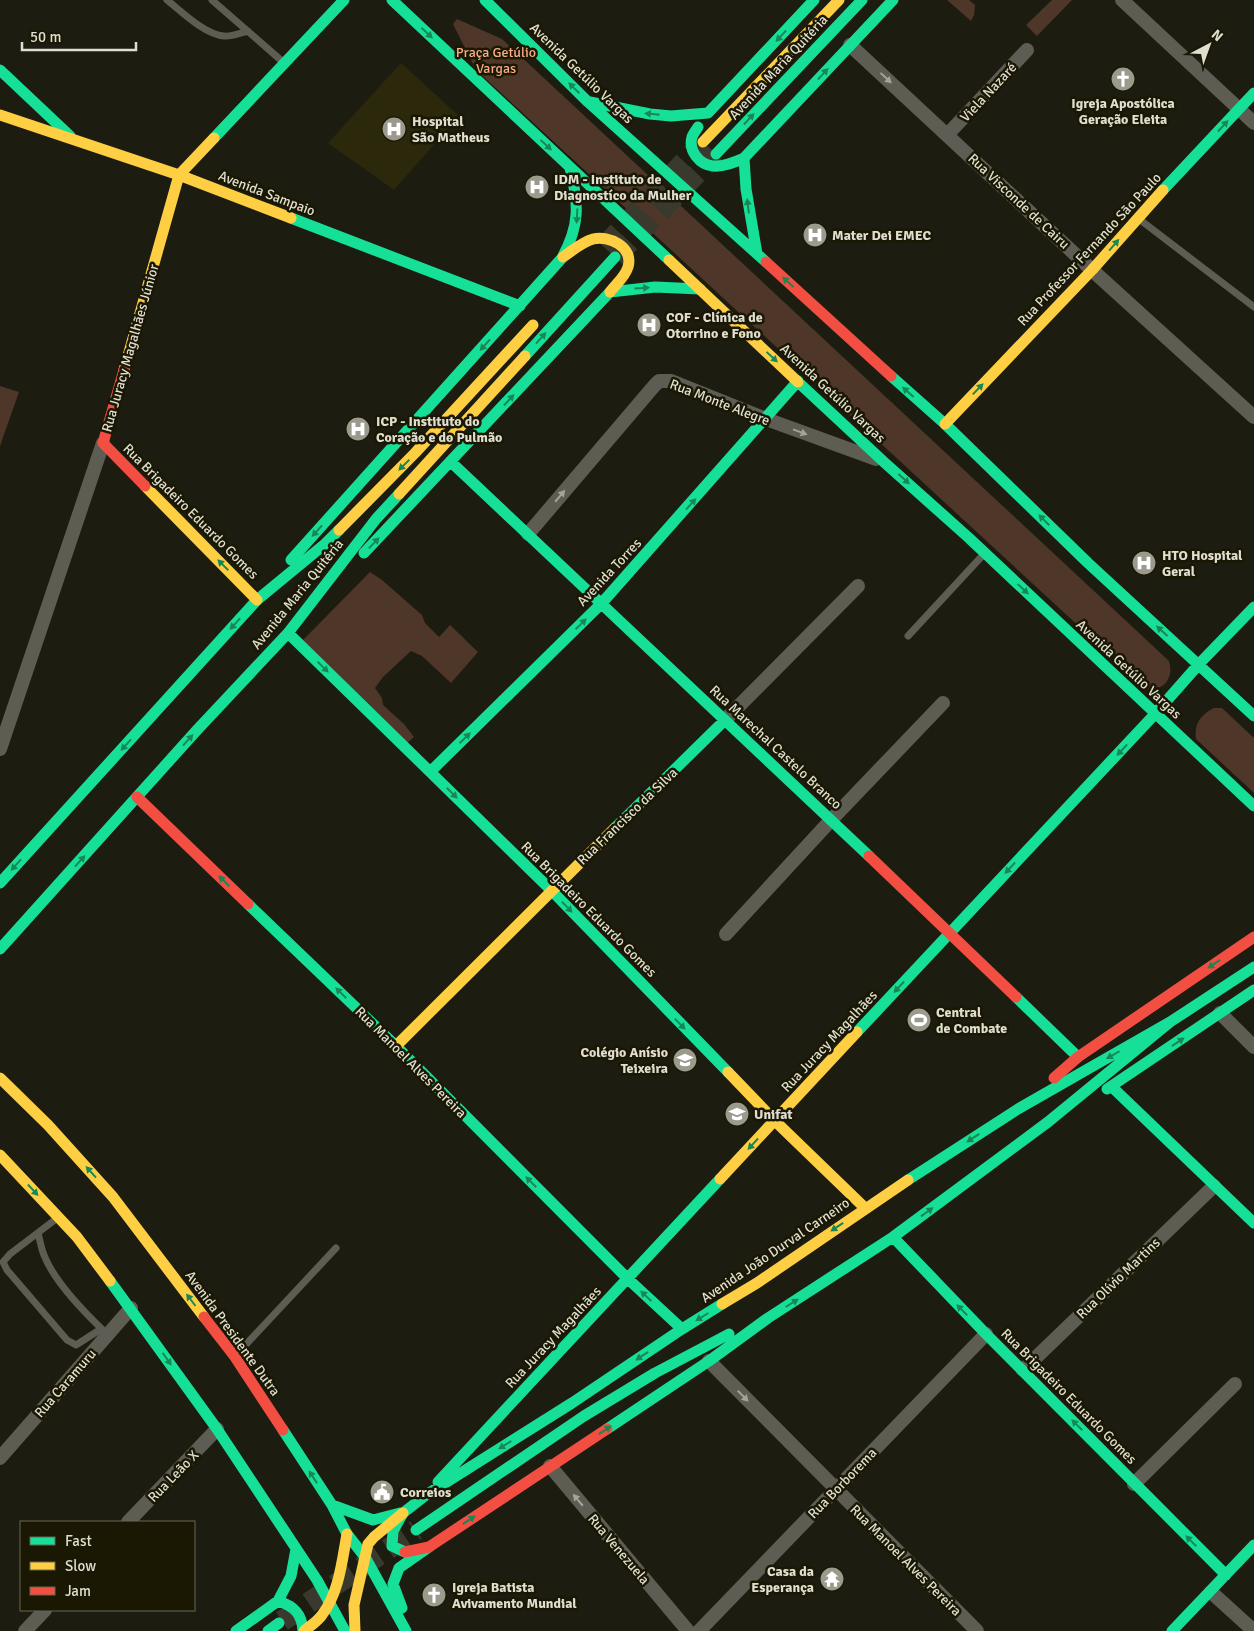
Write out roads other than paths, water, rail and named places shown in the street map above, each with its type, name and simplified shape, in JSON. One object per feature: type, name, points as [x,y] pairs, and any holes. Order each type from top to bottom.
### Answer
[{"type":"main road","name":"Rua Juracy Magalhães Júnior","points":[[103,443],[179,176],[344,0]]},
{"type":"main road","name":"Avenida Getúlio Vargas","points":[[392,0],[1254,806]]},
{"type":"main road","name":"Avenida Getúlio Vargas","points":[[485,0],[588,102],[944,424],[1088,563],[1254,716]]},
{"type":"main road","points":[[814,0],[708,113],[692,138],[691,145],[694,155],[706,164],[714,166],[723,165],[744,158],[894,0]]},
{"type":"main road","name":"Avenida Maria Quitéria","points":[[703,142],[839,0]]},
{"type":"main road","name":"Avenida Maria Quitéria","points":[[716,154],[862,0]]},
{"type":"main road","points":[[0,70],[74,140]]},
{"type":"main road","name":"Rua Professor Fernando São Paulo","points":[[944,424],[1092,270],[1137,218],[1254,93]]},
{"type":"main road","points":[[588,102],[650,114],[671,116],[708,113]]},
{"type":"main road","name":"Avenida Sampaio","points":[[0,115],[179,176],[520,306]]},
{"type":"main road","points":[[744,158],[746,189],[756,254]]},
{"type":"main road","points":[[259,598],[305,543],[562,258],[571,243],[577,219],[577,203],[570,168]]},
{"type":"main road","points":[[290,631],[610,292],[626,271],[628,262],[626,253],[619,244],[604,238],[595,238],[582,244],[562,258]]},
{"type":"main road","name":"Avenida Maria Quitéria","points":[[1,947],[197,730],[290,631],[376,519],[615,257]]},
{"type":"main road","points":[[610,292],[659,287],[700,290]]},
{"type":"main road","name":"Avenida Maria Quitéria","points":[[0,883],[259,598],[325,544],[415,453],[540,318]]},
{"type":"main road","name":"Avenida Torres","points":[[430,772],[601,604],[766,419],[798,380]]},
{"type":"main road","name":"Rua Brigadeiro Eduardo Gomes","points":[[103,443],[259,598]]},
{"type":"main road","name":"Rua Marechal Castelo Branco","points":[[451,462],[832,819],[1078,1057]]},
{"type":"main road","name":"Rua Juracy Magalhães","points":[[426,1495],[1254,607]]},
{"type":"main road","name":"Rua Brigadeiro Eduardo Gomes","points":[[290,631],[551,890],[775,1121],[865,1208]]},
{"type":"main road","name":"Rua Francisco da Silva","points":[[396,1046],[551,890],[725,720]]},
{"type":"main road","name":"Rua Manoel Alves Pereira","points":[[137,797],[396,1046],[628,1279],[682,1329]]},
{"type":"main road","points":[[1018,1109],[1078,1057],[1254,936]]},
{"type":"main road","name":"Avenida João Durval Carneiro","points":[[355,1631],[354,1604],[368,1544],[426,1495],[572,1403],[682,1329],[746,1290],[865,1208],[1018,1109],[1170,1022],[1254,967]]},
{"type":"main road","points":[[1048,1122],[1112,1087],[1254,990]]},
{"type":"main road","name":"Avenida João Durval Carneiro","points":[[406,1630],[404,1612],[393,1584],[399,1568],[709,1361],[768,1318],[893,1237],[1048,1122],[1170,1022]]},
{"type":"main road","name":"Avenida Presidente Dutra","points":[[0,1078],[48,1125],[113,1197],[235,1357],[332,1505],[347,1534],[366,1557],[406,1630]]},
{"type":"main road","points":[[1112,1087],[1254,1223]]},
{"type":"main road","points":[[0,1155],[77,1238],[131,1308],[217,1429],[296,1549],[345,1631]]},
{"type":"main road","name":"Rua Brigadeiro Eduardo Gomes","points":[[893,1237],[986,1334],[1226,1575]]},
{"type":"main road","points":[[714,1322],[746,1290]]},
{"type":"main road","points":[[416,1530],[584,1416],[655,1373],[713,1341],[768,1318]]},
{"type":"main road","points":[[655,1373],[692,1341]]},
{"type":"main road","points":[[332,1505],[373,1520],[403,1513]]},
{"type":"main road","points":[[403,1513],[393,1530],[392,1546],[404,1552],[428,1547]]},
{"type":"main road","points":[[304,1631],[321,1616],[337,1585],[347,1534]]},
{"type":"main road","points":[[1172,1631],[1254,1545]]},
{"type":"main road","points":[[236,1631],[278,1601],[294,1573],[296,1549]]},
{"type":"main road","points":[[278,1601],[286,1603],[297,1610],[302,1617],[304,1631]]},
{"type":"main road","points":[[268,1631],[279,1623]]},
{"type":"street","points":[[1122,0],[1254,123]]},
{"type":"street","name":"Rua Visconde de Cairu","points":[[850,45],[948,134],[1092,270],[1254,417]]},
{"type":"street","name":"Viela Nazaré","points":[[948,134],[1027,50]]},
{"type":"street","name":"Rua Monte Alegre","points":[[528,534],[659,382],[671,380],[766,419],[885,463]]},
{"type":"street","name":"Rua Juracy Magalhães Júnior","points":[[0,749],[103,443]]},
{"type":"street","name":"Rua Francisco da Silva","points":[[725,720],[858,586]]},
{"type":"street","points":[[726,934],[943,703]]},
{"type":"street","points":[[1220,1013],[1254,1047]]},
{"type":"street","name":"Rua Olívio Martins","points":[[1022,1370],[1214,1186]]},
{"type":"street","name":"Rua Caramuru","points":[[0,1458],[104,1332],[131,1308]]},
{"type":"street","name":"Rua Borborema","points":[[699,1631],[986,1334]]},
{"type":"street","name":"Rua Manoel Alves Pereira","points":[[709,1361],[977,1631]]},
{"type":"street","points":[[1134,1484],[1235,1384]]},
{"type":"street","name":"Rua Leão X","points":[[129,1521],[217,1429]]},
{"type":"street","name":"Rua Venezuela","points":[[550,1466],[688,1631]]},
{"type":"street","points":[[1211,1592],[1254,1631]]},
{"type":"street","points":[[24,1631],[44,1611]]},
{"type":"lane","points":[[167,0],[196,23],[211,32],[224,36],[248,32]]},
{"type":"lane","points":[[212,0],[285,64]]},
{"type":"lane","points":[[1137,218],[1254,307]]},
{"type":"lane","points":[[908,636],[985,553]]},
{"type":"lane","points":[[38,1232],[44,1256],[56,1276],[77,1303],[104,1332],[76,1346],[67,1340],[6,1270],[3,1262],[10,1254],[38,1232],[58,1217]]},
{"type":"lane","points":[[235,1357],[336,1248]]},
{"type":"tunnel","points":[[604,247],[703,142]]},
{"type":"tunnel","points":[[615,257],[716,154]]},
{"type":"tunnel","points":[[282,1621],[416,1530]]},
{"type":"place","name":"Igreja Apostólica Geração Eleita","points":[[1123,79]]},
{"type":"place","name":"Hospital São Matheus","points":[[394,129]]},
{"type":"place","name":"IDM - Instituto de Diagnostíco da Mulher","points":[[537,187]]},
{"type":"place","name":"Mater Dei EMEC","points":[[815,235]]},
{"type":"place","name":"COF - Clínica de Otorrino e Fono","points":[[649,325]]},
{"type":"place","name":"ICP - Instituto do Coração e do Pulmão","points":[[358,429]]},
{"type":"place","name":"HTO Hospital Geral","points":[[1144,563]]},
{"type":"place","name":"Central de Combate","points":[[919,1020]]},
{"type":"place","name":"Colégio Anísio Teixeira","points":[[685,1060]]},
{"type":"place","name":"Unifat","points":[[737,1114]]},
{"type":"place","name":"Correios","points":[[382,1492]]},
{"type":"place","name":"Casa da Esperança","points":[[832,1579]]},
{"type":"place","name":"Igreja Batista Avivamento Mundial","points":[[434,1595]]},
{"type":"park label","name":"Praça Getúlio Vargas","points":[[496,60]]}]
